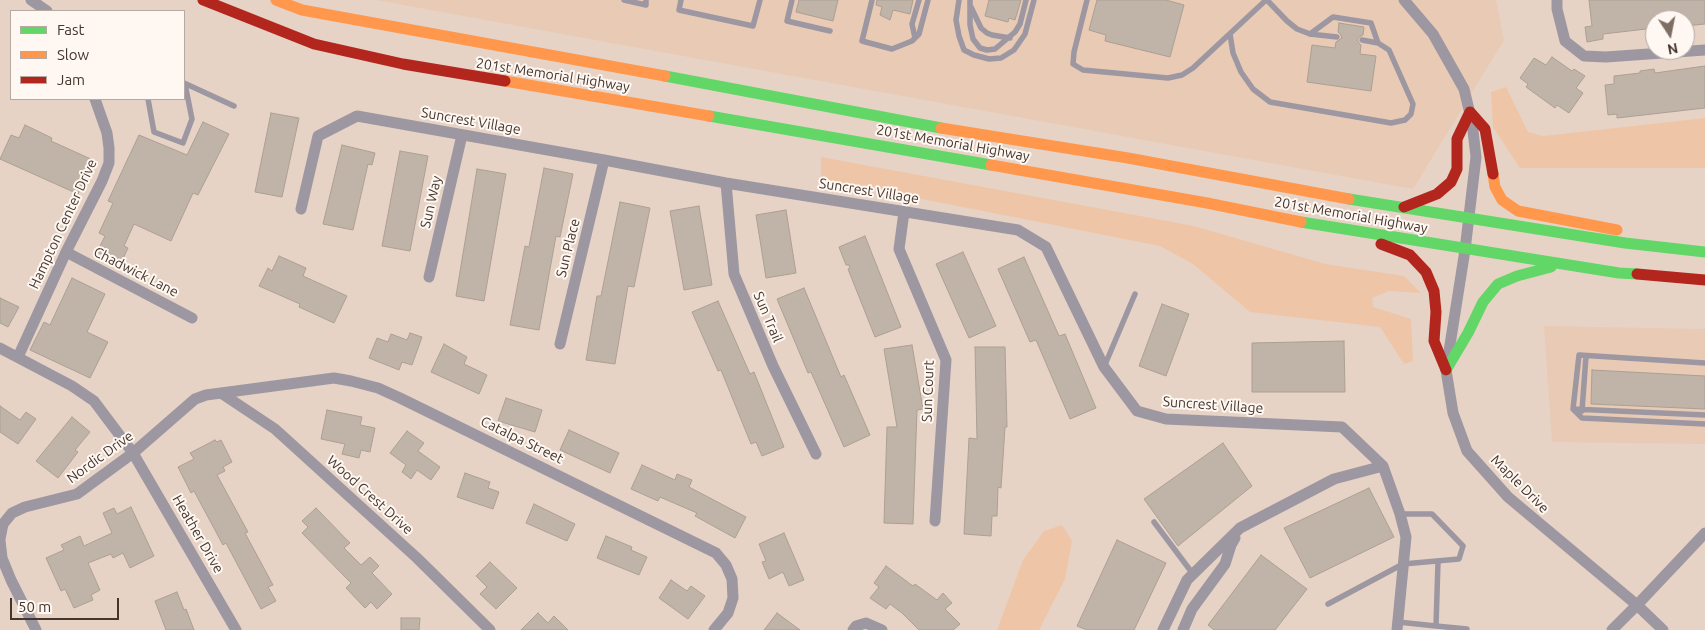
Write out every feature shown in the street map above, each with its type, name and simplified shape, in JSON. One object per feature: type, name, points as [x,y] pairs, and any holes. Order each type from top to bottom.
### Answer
[{"type":"main road","name":"201st Memorial Highway","points":[[203,0],[314,44],[403,64],[1207,203],[1323,227],[1619,273],[1705,280]]},
{"type":"main road","name":"201st Memorial Highway","points":[[276,0],[302,10],[358,21],[569,58],[952,130],[1128,158],[1317,194],[1625,243],[1705,252]]},
{"type":"main road","points":[[1404,207],[1437,194],[1451,182],[1457,170],[1458,139],[1470,112],[1485,130],[1495,187],[1502,200],[1518,211],[1633,233],[1674,248]]},
{"type":"main road","points":[[1323,227],[1373,240],[1410,255],[1426,272],[1434,291],[1436,312],[1434,341],[1446,370]]},
{"type":"main road","points":[[1446,370],[1468,333],[1483,302],[1498,284],[1517,276],[1562,265]]},
{"type":"street","points":[[31,0],[46,10]]},
{"type":"street","name":"Maple Drive","points":[[1404,0],[1433,34],[1464,89],[1470,112],[1476,157],[1465,250],[1446,370],[1453,413],[1467,450],[1508,498],[1637,605],[1664,630]]},
{"type":"street","points":[[1557,0],[1557,9],[1565,42],[1584,56],[1606,57],[1705,50]]},
{"type":"street","name":"Hampton Center Drive","points":[[18,357],[66,252],[102,181],[108,163],[110,148],[107,133],[95,100]]},
{"type":"street","name":"Suncrest Village","points":[[301,209],[318,136],[357,116],[726,183],[1018,230],[1046,246],[1104,367],[1137,411],[1166,419],[1342,427],[1383,466],[1406,537],[1398,626]]},
{"type":"street","name":"Sun Way","points":[[429,277],[462,135]]},
{"type":"street","name":"Sun Place","points":[[560,344],[604,160]]},
{"type":"street","name":"Sun Trail","points":[[726,183],[734,274],[773,366],[816,454]]},
{"type":"street","name":"Sun Court","points":[[904,212],[899,249],[946,360],[935,521]]},
{"type":"street","name":"Chadwick Lane","points":[[66,252],[192,318]]},
{"type":"street","name":"Heather Drive","points":[[0,348],[72,386],[94,401],[133,453],[236,630]]},
{"type":"street","name":"Catalpa Street","points":[[221,393],[334,378],[351,380],[378,388],[400,398],[716,554],[726,565],[732,579],[733,598],[728,613],[714,630]]},
{"type":"street","name":"Nordic Drive","points":[[36,630],[2,558],[0,540],[3,524],[12,513],[25,507],[77,494],[133,453],[195,399],[221,393]]},
{"type":"street","name":"Wood Crest Drive","points":[[221,393],[275,429],[397,540],[483,628]]},
{"type":"street","points":[[1163,630],[1187,580],[1240,528],[1334,479],[1383,466]]},
{"type":"street","points":[[1183,630],[1192,609],[1225,564],[1231,545],[1240,528]]},
{"type":"street","points":[[1612,630],[1705,533]]},
{"type":"street","points":[[853,630],[856,626],[866,623],[882,630]]},
{"type":"lane","points":[[624,0],[646,5],[646,0]]},
{"type":"lane","points":[[681,0],[679,10],[753,26],[760,0]]},
{"type":"lane","points":[[792,0],[787,22],[830,31]]},
{"type":"lane","points":[[872,0],[862,41],[892,49],[912,41],[919,34],[928,0]]},
{"type":"lane","points":[[915,38],[912,24],[919,0]]},
{"type":"lane","points":[[959,0],[956,20],[958,36],[964,50],[974,56],[989,59],[1002,58],[1014,50],[1025,34],[1034,0]]},
{"type":"lane","points":[[970,3],[970,26],[973,39],[980,48],[987,50],[995,49],[1010,38],[1020,24],[1026,0]]},
{"type":"lane","points":[[1087,0],[1073,64],[1083,70],[1168,78],[1182,75],[1266,0],[1297,29],[1310,34],[1337,37]]},
{"type":"lane","points":[[970,3],[981,28],[992,35],[1010,38]]},
{"type":"lane","points":[[1310,34],[1332,17],[1370,23],[1378,43]]},
{"type":"lane","points":[[1230,34],[1233,53],[1241,72],[1253,88],[1270,102],[1391,124],[1405,120],[1411,114],[1412,104],[1389,50],[1378,43],[1362,40]]},
{"type":"lane","points":[[185,84],[234,106]]},
{"type":"lane","points":[[148,100],[154,132],[183,143],[192,120],[185,88]]},
{"type":"lane","points":[[1104,367],[1135,294]]},
{"type":"lane","points":[[1705,363],[1578,355],[1574,408],[1582,418],[1705,424]]},
{"type":"lane","points":[[1582,418],[1586,356]]},
{"type":"lane","points":[[1574,408],[1705,415]]},
{"type":"lane","points":[[1328,604],[1404,564],[1459,559],[1463,546],[1432,514],[1400,514]]},
{"type":"lane","points":[[1154,522],[1193,574]]},
{"type":"lane","points":[[1436,626],[1438,562]]},
{"type":"lane","points":[[1398,626],[1436,626],[1467,629]]},
{"type":"shaded area","points":[[376,0],[1496,0],[1504,40],[1413,189]]},
{"type":"shaded area","points":[[1506,87],[1528,132],[1543,136],[1705,118],[1705,168],[1520,168],[1493,127],[1491,92]]},
{"type":"shaded area","points":[[821,157],[1194,226],[1325,264],[1404,276],[1421,293],[1389,291],[1372,298],[1373,307],[1411,319],[1413,361],[1404,364],[1380,327],[1250,312],[1193,264],[1160,246],[821,179]]},
{"type":"shaded area","points":[[1544,326],[1705,329],[1705,444],[1552,442]]},
{"type":"shaded area","points":[[1062,525],[1072,541],[1065,579],[1039,630],[997,630],[1023,560],[1044,531]]},
{"type":"building","points":[[799,0],[838,0],[833,21],[796,12]]},
{"type":"building","points":[[877,0],[913,0],[910,14],[893,10],[890,20],[880,15],[882,7],[876,5]]},
{"type":"building","points":[[989,0],[1021,0],[1015,20],[1009,18],[1008,22],[985,16]]},
{"type":"building","points":[[1097,0],[1166,0],[1184,5],[1170,57],[1105,41],[1106,35],[1089,30]]},
{"type":"building","points":[[1589,0],[1705,0],[1705,24],[1695,25],[1695,10],[1645,10],[1645,29],[1603,34],[1603,39],[1587,42],[1585,27],[1592,26]]},
{"type":"building","points":[[1339,23],[1364,27],[1363,35],[1357,40],[1361,45],[1360,54],[1376,56],[1371,91],[1307,82],[1312,45],[1335,48],[1336,42],[1342,38],[1338,32]]},
{"type":"building","points":[[1552,57],[1572,71],[1574,69],[1585,76],[1576,88],[1583,93],[1569,113],[1557,105],[1555,108],[1526,87],[1528,84],[1520,78],[1534,58],[1546,65]]},
{"type":"building","points":[[1705,66],[1705,108],[1617,118],[1617,114],[1608,115],[1605,85],[1614,84],[1614,76],[1640,73],[1640,71],[1654,69],[1655,73]]},
{"type":"building","points":[[271,113],[299,118],[282,197],[255,192]]},
{"type":"building","points":[[203,122],[229,134],[198,195],[193,193],[171,241],[134,224],[124,246],[128,248],[121,263],[97,252],[105,236],[99,233],[113,203],[108,201],[139,135],[187,155]]},
{"type":"building","points":[[25,125],[52,138],[51,141],[93,160],[78,194],[0,159],[11,135],[19,138]]},
{"type":"building","points":[[342,145],[375,153],[372,165],[368,164],[353,230],[323,224]]},
{"type":"building","points":[[400,151],[428,156],[410,251],[382,246]]},
{"type":"building","points":[[544,168],[573,174],[560,237],[556,236],[539,330],[510,325],[525,246],[529,247]]},
{"type":"building","points":[[477,169],[506,174],[484,301],[456,296]]},
{"type":"building","points":[[620,202],[650,208],[634,287],[628,286],[615,364],[586,360],[597,296],[601,296]]},
{"type":"building","points":[[699,206],[712,285],[684,290],[670,211]]},
{"type":"building","points":[[786,210],[796,273],[766,278],[756,215]]},
{"type":"building","points":[[865,236],[901,327],[875,337],[848,269],[850,268],[849,265],[846,265],[839,247]]},
{"type":"building","points":[[963,252],[996,326],[969,338],[936,264]]},
{"type":"building","points":[[279,256],[306,268],[303,276],[347,296],[334,323],[299,307],[300,304],[259,286],[268,268],[272,271]]},
{"type":"building","points":[[1024,257],[1059,336],[1065,334],[1096,408],[1070,419],[1036,340],[1030,342],[998,269]]},
{"type":"building","points":[[72,278],[105,294],[87,332],[108,342],[90,378],[30,350],[44,322],[50,325]]},
{"type":"building","points":[[804,288],[841,377],[844,375],[870,435],[844,447],[811,372],[808,373],[777,299]]},
{"type":"building","points":[[0,298],[19,307],[8,327],[0,323]]},
{"type":"building","points":[[718,301],[750,374],[754,372],[784,447],[762,456],[756,442],[751,444],[721,370],[718,371],[692,312]]},
{"type":"building","points":[[1162,304],[1189,314],[1166,376],[1139,366]]},
{"type":"building","points":[[410,333],[422,337],[412,365],[402,362],[399,370],[369,358],[377,338],[388,342],[391,334],[407,340]]},
{"type":"building","points":[[1344,341],[1345,392],[1252,392],[1252,343]]},
{"type":"building","points":[[444,344],[467,357],[464,364],[487,375],[479,394],[431,372]]},
{"type":"building","points":[[912,345],[923,409],[917,410],[913,524],[884,523],[887,427],[897,427],[884,349]]},
{"type":"building","points":[[975,347],[1005,347],[1007,427],[1005,427],[1001,488],[998,487],[997,516],[992,516],[991,536],[964,534],[969,438],[977,439]]},
{"type":"building","points":[[1592,370],[1705,376],[1705,409],[1591,404]]},
{"type":"building","points":[[506,398],[542,410],[535,432],[498,421]]},
{"type":"building","points":[[0,406],[20,420],[26,412],[36,419],[18,444],[0,432]]},
{"type":"building","points":[[327,410],[362,417],[360,425],[375,428],[370,452],[361,450],[359,458],[342,454],[345,444],[321,439]]},
{"type":"building","points":[[72,417],[90,432],[75,450],[78,452],[58,478],[36,461]]},
{"type":"building","points":[[569,430],[619,453],[610,473],[560,450]]},
{"type":"building","points":[[407,431],[424,443],[418,451],[440,467],[431,480],[417,470],[411,479],[402,472],[406,465],[390,453]]},
{"type":"building","points":[[215,440],[217,442],[221,440],[232,462],[223,467],[225,471],[217,475],[248,532],[245,533],[273,585],[268,587],[276,601],[261,609],[226,543],[223,545],[194,491],[191,493],[178,467],[194,459],[190,453]]},
{"type":"building","points":[[1223,443],[1252,486],[1178,546],[1144,499]]},
{"type":"building","points":[[642,465],[675,480],[677,474],[692,480],[689,487],[746,517],[735,538],[695,516],[697,513],[660,497],[658,501],[631,489]]},
{"type":"building","points":[[465,473],[490,482],[488,488],[499,492],[493,509],[457,497]]},
{"type":"building","points":[[1369,488],[1394,537],[1310,578],[1284,528]]},
{"type":"building","points":[[534,504],[575,524],[567,541],[526,523]]},
{"type":"building","points":[[131,507],[154,556],[130,568],[123,553],[113,558],[111,554],[88,563],[100,590],[91,595],[93,600],[74,608],[65,589],[61,591],[46,558],[64,550],[61,545],[80,536],[84,546],[112,533],[103,513],[114,508],[117,514]]},
{"type":"building","points":[[316,508],[350,543],[344,548],[361,565],[370,557],[379,566],[372,573],[392,594],[377,609],[371,602],[365,608],[346,588],[351,583],[302,533],[308,527],[302,521]]},
{"type":"building","points":[[784,533],[804,580],[789,586],[783,572],[769,579],[762,562],[766,561],[759,544]]},
{"type":"building","points":[[606,536],[632,547],[631,550],[647,557],[639,575],[597,558]]},
{"type":"building","points":[[1117,540],[1166,563],[1134,630],[1087,630],[1077,626]]},
{"type":"building","points":[[1261,555],[1307,589],[1275,630],[1214,630],[1208,625]]},
{"type":"building","points":[[490,562],[517,588],[496,609],[480,594],[487,587],[476,576]]},
{"type":"building","points":[[886,566],[913,586],[915,584],[937,600],[943,593],[952,603],[945,609],[960,624],[953,630],[919,630],[890,604],[886,609],[870,598],[879,587],[874,583]]},
{"type":"building","points":[[671,580],[687,591],[691,586],[705,596],[688,619],[659,598]]},
{"type":"building","points":[[177,592],[194,630],[166,630],[155,601]]},
{"type":"building","points":[[538,613],[548,623],[554,616],[568,630],[521,630]]},
{"type":"building","points":[[777,613],[800,630],[764,630]]},
{"type":"building","points":[[401,618],[420,618],[419,630],[401,630]]},
{"type":"traffic: fast","points":[[665,76],[941,128]]},
{"type":"traffic: fast","points":[[709,116],[991,165]]},
{"type":"traffic: fast","points":[[1349,199],[1625,243],[1705,252]]},
{"type":"traffic: fast","points":[[1301,222],[1619,273],[1637,274]]},
{"type":"traffic: fast","points":[[1446,370],[1468,333],[1483,302],[1498,284],[1517,276],[1551,267]]},
{"type":"traffic: slow","points":[[276,0],[302,10],[665,76]]},
{"type":"traffic: slow","points":[[505,81],[709,116]]},
{"type":"traffic: slow","points":[[941,128],[1128,158],[1349,199]]},
{"type":"traffic: slow","points":[[991,165],[1207,203],[1301,222]]},
{"type":"traffic: slow","points":[[1493,174],[1495,187],[1502,200],[1518,211],[1617,230]]},
{"type":"traffic: jam","points":[[203,0],[314,44],[403,64],[505,81]]},
{"type":"traffic: jam","points":[[1404,207],[1437,194],[1451,182],[1457,169],[1457,139],[1470,112],[1485,129],[1493,174]]},
{"type":"traffic: jam","points":[[1381,244],[1410,255],[1426,272],[1434,291],[1436,312],[1434,341],[1446,370]]},
{"type":"traffic: jam","points":[[1637,274],[1705,280]]}]
